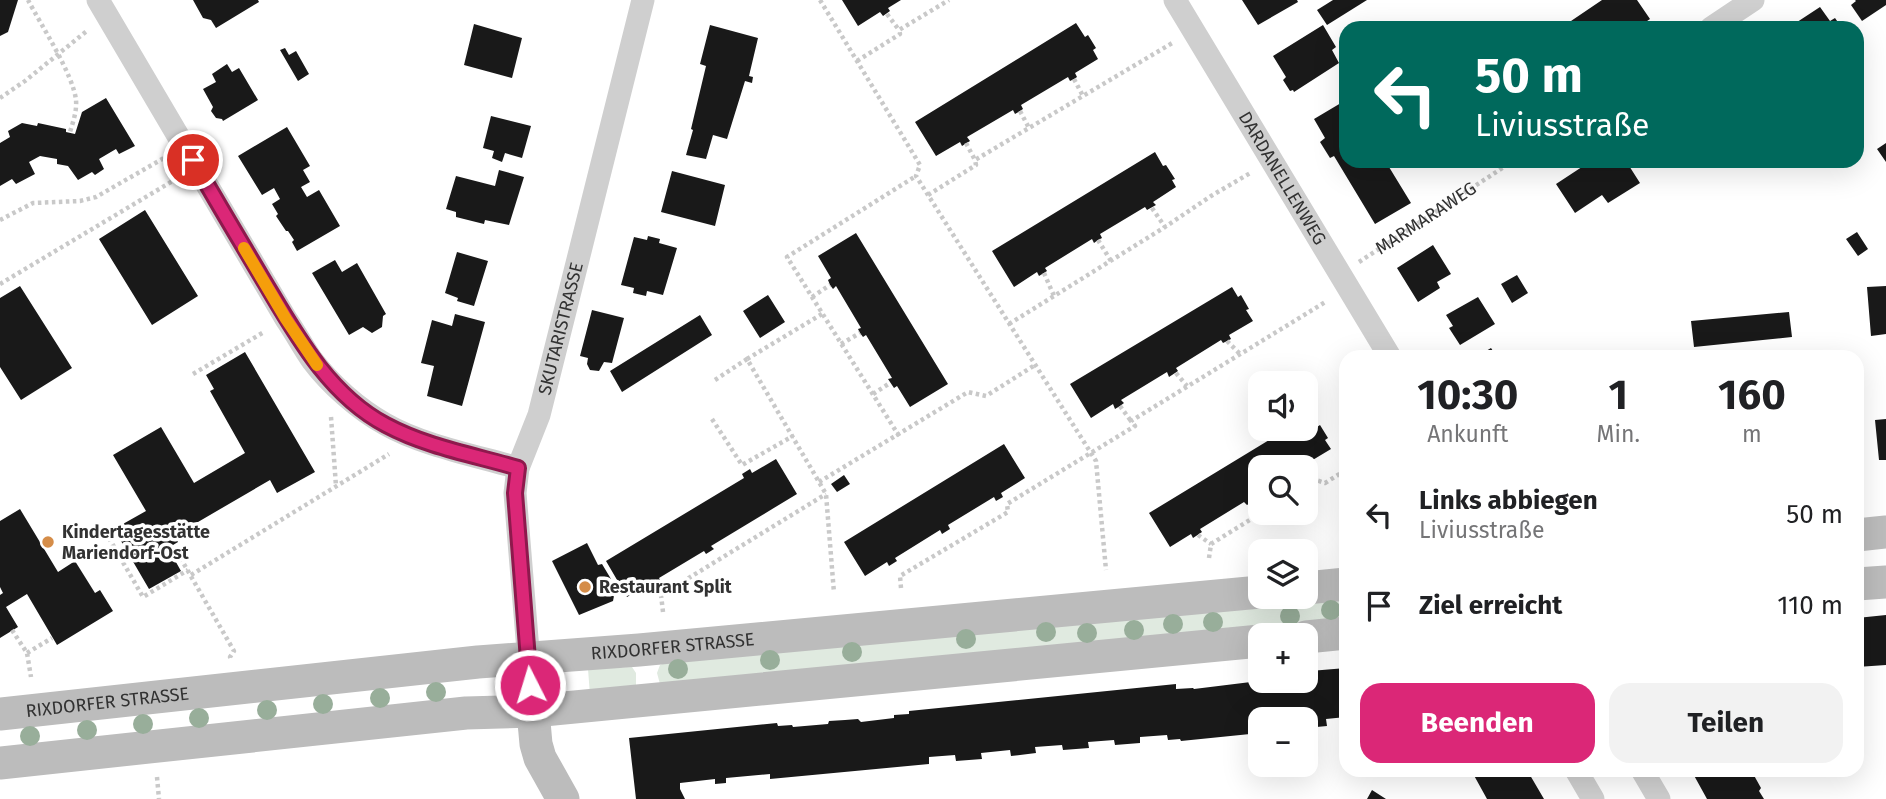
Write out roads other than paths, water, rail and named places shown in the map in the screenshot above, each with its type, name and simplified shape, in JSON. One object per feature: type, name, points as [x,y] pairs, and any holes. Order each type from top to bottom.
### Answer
[{"type":"street","points":[[98,0],[313,361],[335,385],[384,424],[412,438],[518,468]]},
{"type":"street","name":"SKUTARISTRASSE","points":[[533,711],[515,493],[518,468],[539,415],[643,0]]},
{"type":"street","name":"DARDANELLENWEG","points":[[1175,0],[1386,350]]},
{"type":"street","points":[[1722,21],[1753,0]]},
{"type":"street","points":[[1864,534],[1886,532]]},
{"type":"street","points":[[1864,584],[1886,582]]},
{"type":"street","points":[[1318,586],[1339,585]]},
{"type":"street","name":"RIXDORFER STRASSE","points":[[0,714],[478,662],[647,649],[1248,593]]},
{"type":"street","points":[[1318,636],[1339,634]]},
{"type":"street","points":[[0,763],[466,713],[533,711],[1248,642]]},
{"type":"street","points":[[647,649],[652,699]]},
{"type":"street","points":[[533,711],[540,758],[563,799]]},
{"type":"street","points":[[1580,777],[1593,799]]},
{"type":"street","points":[[1646,777],[1658,799]]},
{"type":"place","name":"Kindertagesstätte Mariendorf-Ost","points":[[48,542]]},
{"type":"place","name":"Restaurant Split","points":[[585,587]]}]
